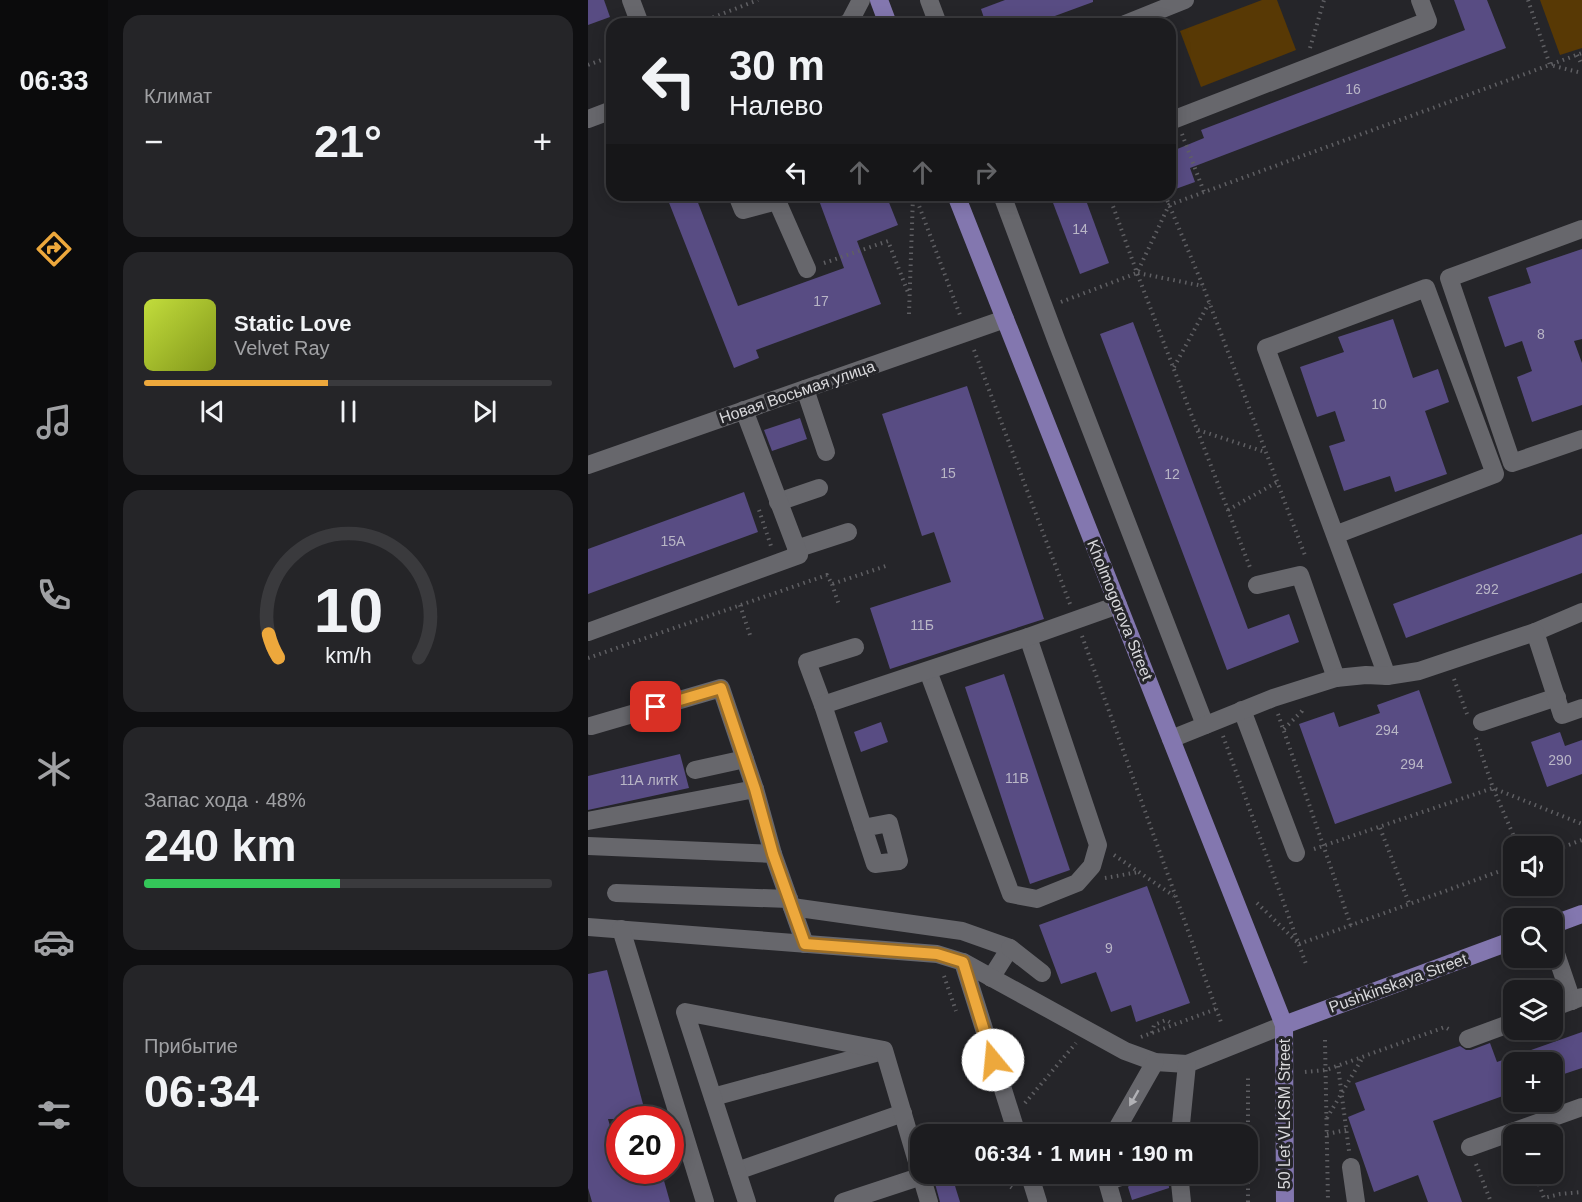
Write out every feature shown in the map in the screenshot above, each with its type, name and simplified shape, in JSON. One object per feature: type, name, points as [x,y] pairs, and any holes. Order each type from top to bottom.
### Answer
[{"type":"main road","points":[[879,0],[886,18]]},
{"type":"main road","name":"Kholmogorova Street","points":[[958,201],[1284,1026]]},
{"type":"main road","points":[[1563,921],[1582,914]]},
{"type":"main road","name":"Pushkinskaya Street","points":[[1284,1026],[1503,944]]},
{"type":"main road","name":"50 Let VLKSM Street","points":[[1284,1026],[1285,1202]]},
{"type":"street","points":[[631,0],[638,18]]},
{"type":"street","points":[[853,18],[861,0]]},
{"type":"street","points":[[929,0],[936,18]]},
{"type":"street","points":[[1140,18],[1185,0]]},
{"type":"street","points":[[1176,119],[1428,21],[1420,0]]},
{"type":"street","points":[[588,119],[606,112]]},
{"type":"street","points":[[739,201],[743,210],[777,201],[807,269]]},
{"type":"street","points":[[1004,201],[1205,725]]},
{"type":"street","points":[[1582,229],[1449,278],[1512,463],[1582,439]]},
{"type":"street","points":[[1335,536],[1495,474],[1426,288],[1266,348],[1335,536],[1387,676]]},
{"type":"street","name":"Новая Восьмая улица","points":[[588,465],[1005,319]]},
{"type":"street","points":[[805,389],[826,452]]},
{"type":"street","points":[[588,632],[799,555],[744,410]]},
{"type":"street","points":[[778,502],[819,488]]},
{"type":"street","points":[[796,549],[848,532]]},
{"type":"street","points":[[1257,585],[1300,575],[1336,678]]},
{"type":"street","points":[[823,705],[1118,605]]},
{"type":"street","points":[[1170,739],[1273,698],[1336,678],[1387,676],[1419,670],[1535,632],[1582,612]]},
{"type":"street","points":[[1535,632],[1562,715],[1582,708]]},
{"type":"street","points":[[928,671],[1011,894],[1037,899],[1077,883],[1092,866],[1098,845],[1028,637]]},
{"type":"street","points":[[855,647],[807,662],[863,828]]},
{"type":"street","points":[[591,726],[721,688],[755,789],[773,854],[805,944]]},
{"type":"street","points":[[1475,725],[1557,697]]},
{"type":"street","points":[[1242,710],[1296,854]]},
{"type":"street","points":[[695,770],[745,759]]},
{"type":"street","points":[[588,821],[755,789]]},
{"type":"street","points":[[588,846],[773,854]]},
{"type":"street","points":[[616,893],[791,903],[962,932],[1010,948],[1042,973]]},
{"type":"street","points":[[588,927],[937,954],[963,962],[1125,1052],[1155,1062],[1187,1064],[1284,1026]]},
{"type":"street","points":[[621,929],[705,1202]]},
{"type":"street","points":[[991,978],[1010,948]]},
{"type":"street","points":[[963,962],[1013,1124]]},
{"type":"street","points":[[1563,967],[1577,999]]},
{"type":"street","points":[[747,1202],[685,1012],[884,1050]]},
{"type":"street","points":[[1468,1039],[1503,1026]]},
{"type":"street","points":[[713,1097],[884,1050]]},
{"type":"street","points":[[884,1050],[910,1138]]},
{"type":"street","points":[[1120,1124],[1155,1062]]},
{"type":"street","points":[[1181,1124],[1187,1064]]},
{"type":"street","points":[[1470,1147],[1582,1107]]},
{"type":"street","points":[[737,1171],[903,1113]]},
{"type":"street","points":[[1351,1167],[1356,1202]]},
{"type":"street","points":[[843,1202],[910,1180]]},
{"type":"street","points":[[923,1184],[929,1202]]},
{"type":"street","points":[[1032,1184],[1038,1202]]},
{"type":"street","points":[[1112,1184],[1113,1202]]},
{"type":"street","points":[[1180,1184],[1182,1202]]},
{"type":"path","points":[[712,18],[758,0]]},
{"type":"path","points":[[1304,69],[1324,0]]},
{"type":"path","points":[[1528,0],[1550,64]]},
{"type":"path","points":[[1137,273],[1169,205],[1550,64],[1580,54],[1582,65]]},
{"type":"path","points":[[588,65],[606,58]]},
{"type":"path","points":[[1550,64],[1582,73]]},
{"type":"path","points":[[1176,127],[1204,192]]},
{"type":"path","points":[[909,314],[914,201]]},
{"type":"path","points":[[916,201],[1077,620],[1222,1025]]},
{"type":"path","points":[[1111,201],[1257,585]]},
{"type":"path","points":[[1167,201],[1203,286],[1308,563],[1300,575]]},
{"type":"path","points":[[807,269],[888,241],[909,295]]},
{"type":"path","points":[[1047,313],[1056,304],[1137,273],[1203,286]]},
{"type":"path","points":[[1174,368],[1209,303]]},
{"type":"path","points":[[1197,430],[1266,452]]},
{"type":"path","points":[[1228,510],[1277,482]]},
{"type":"path","points":[[756,501],[774,553]]},
{"type":"path","points":[[832,584],[889,565]]},
{"type":"path","points":[[588,658],[827,575],[839,605]]},
{"type":"path","points":[[740,605],[751,638]]},
{"type":"path","points":[[1448,662],[1475,725],[1493,788],[1514,836]]},
{"type":"path","points":[[1273,698],[1351,926]]},
{"type":"path","points":[[1296,854],[1324,847],[1493,788],[1582,824]]},
{"type":"path","points":[[1380,828],[1409,903]]},
{"type":"path","points":[[1563,847],[1582,840]]},
{"type":"path","points":[[1098,845],[1174,896]]},
{"type":"path","points":[[1306,964],[1299,944],[1503,870]]},
{"type":"path","points":[[1158,1031],[1216,1009]]},
{"type":"path","points":[[1152,1033],[1154,1025],[1166,1020],[1173,1024]]},
{"type":"path","points":[[1305,1071],[1326,1070],[1445,1027],[1468,1039]]},
{"type":"path","points":[[1015,1124],[1087,1030]]},
{"type":"path","points":[[1065,1040],[1073,1046]]},
{"type":"path","points":[[1325,1040],[1328,1202]]},
{"type":"path","points":[[1326,1119],[1363,1057]]},
{"type":"path","points":[[1338,1065],[1351,1167]]},
{"type":"path","points":[[1248,1076],[1248,1124]]},
{"type":"path","points":[[1327,1134],[1347,1130]]},
{"type":"path","points":[[1470,1147],[1491,1202]]},
{"type":"path","points":[[1006,1184],[1017,1192]]},
{"type":"path","points":[[1248,1184],[1248,1202]]},
{"type":"path","points":[[1539,1184],[1544,1198],[1582,1192]]},
{"type":"shaded area","points":[[1262,0],[1277,0],[1296,50],[1201,87],[1180,31]]},
{"type":"shaded area","points":[[1540,0],[1582,0],[1582,48],[1560,55]]},
{"type":"building","points":[[588,0],[604,0],[610,17],[588,25]]},
{"type":"building","points":[[1005,0],[1093,0],[1093,2],[1049,18],[984,18],[981,9]]},
{"type":"building","points":[[1454,0],[1487,0],[1506,48],[1190,168],[1195,182],[1176,189],[1176,150],[1204,138],[1201,130],[1465,30]]},
{"type":"building","points":[[668,201],[697,201],[738,306],[844,268],[819,201],[888,201],[898,225],[857,241],[881,304],[756,350],[759,358],[734,368]]},
{"type":"building","points":[[1052,201],[1086,201],[1109,263],[1080,274]]},
{"type":"building","points":[[1582,249],[1582,339],[1574,341],[1582,363],[1582,405],[1532,422],[1517,377],[1532,371],[1522,341],[1505,347],[1488,297],[1531,283],[1526,268]]},
{"type":"building","points":[[1393,319],[1413,378],[1438,369],[1449,402],[1425,411],[1447,474],[1395,492],[1390,476],[1344,491],[1329,446],[1345,441],[1335,411],[1317,417],[1300,367],[1344,352],[1338,337]]},
{"type":"building","points":[[1133,322],[1248,629],[1289,614],[1299,642],[1227,670],[1100,334]]},
{"type":"building","points":[[967,386],[1044,619],[890,669],[870,608],[951,582],[934,532],[922,536],[882,414]]},
{"type":"building","points":[[800,418],[807,439],[772,451],[764,430]]},
{"type":"building","points":[[744,492],[758,532],[588,594],[588,549]]},
{"type":"building","points":[[1582,534],[1582,573],[1406,638],[1393,604]]},
{"type":"building","points":[[1004,674],[1070,870],[1030,884],[965,687]]},
{"type":"building","points":[[1419,690],[1452,783],[1335,824],[1299,724],[1334,712],[1339,727],[1380,713],[1377,705]]},
{"type":"building","points":[[881,722],[888,742],[861,752],[854,732]]},
{"type":"building","points":[[1560,732],[1565,746],[1582,740],[1582,774],[1547,787],[1531,742]]},
{"type":"building","points":[[680,754],[689,788],[588,810],[588,776]]},
{"type":"building","points":[[1147,886],[1190,1003],[1136,1022],[1131,1005],[1111,1012],[1096,972],[1061,984],[1039,925]]},
{"type":"building","points":[[607,970],[644,1106],[606,1106],[606,1184],[665,1184],[670,1202],[592,1202],[588,1188],[588,974]]},
{"type":"building","points":[[1582,1032],[1582,1068],[1563,1074],[1563,1052],[1525,1052],[1563,1040]]},
{"type":"building","points":[[1490,1043],[1497,1062],[1503,1060],[1503,1096],[1433,1121],[1462,1202],[1428,1202],[1418,1175],[1374,1192],[1348,1117],[1365,1110],[1355,1083],[1460,1046],[1471,1050]]},
{"type":"building","points":[[935,1184],[954,1184],[960,1202],[940,1202]]},
{"type":"building","points":[[1131,1184],[1169,1184],[1169,1188],[1132,1200],[1128,1187]]},
{"type":"route","points":[[656,707],[721,688],[755,789],[773,854],[805,944],[937,954],[963,962],[993,1060]]}]
